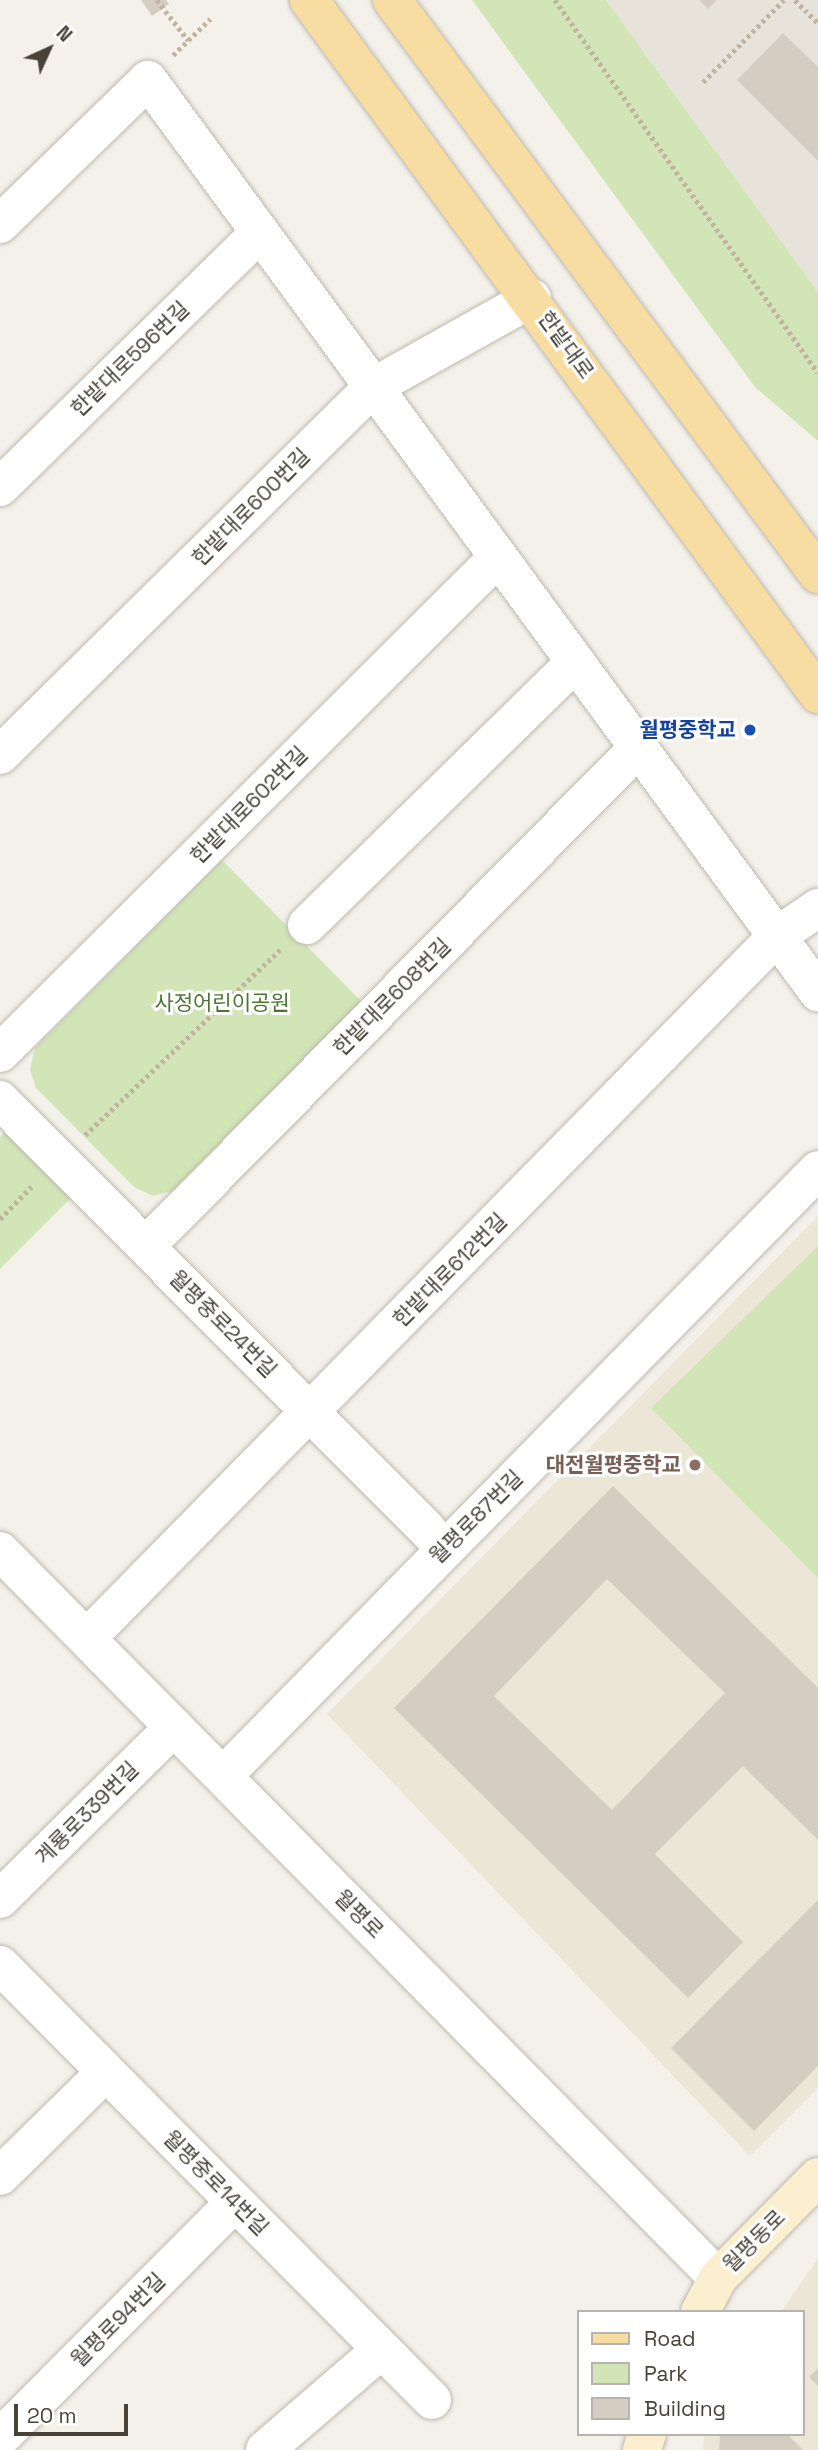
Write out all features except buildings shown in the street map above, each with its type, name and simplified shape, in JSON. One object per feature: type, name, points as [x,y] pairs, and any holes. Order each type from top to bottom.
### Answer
[{"type":"main road","name":"한밭대로","points":[[309,0],[532,298],[818,694]]},
{"type":"main road","points":[[392,0],[818,574]]},
{"type":"street","points":[[0,224],[148,80],[818,992]]},
{"type":"street","name":"한밭대로596번길","points":[[0,486],[260,232]]},
{"type":"street","name":"한밭대로600번길","points":[[0,755],[373,387],[532,298]]},
{"type":"street","name":"한밭대로602번길","points":[[0,1053],[498,557]]},
{"type":"street","points":[[307,925],[576,662]]},
{"type":"street","name":"한밭대로608번길","points":[[146,1247],[639,748]]},
{"type":"street","name":"한밭대로612번길","points":[[87,1639],[777,936],[818,908]]},
{"type":"street","name":"월평중로24번길","points":[[0,1100],[445,1548]]},
{"type":"street","name":"월평로87번길","points":[[223,1776],[818,1170]]},
{"type":"street","name":"월평로","points":[[0,1551],[718,2278]]},
{"type":"street","name":"계룡로339번길","points":[[0,1899],[174,1727]]},
{"type":"street","name":"월평중로14번길","points":[[0,1965],[432,2400]]},
{"type":"street","points":[[0,2176],[106,2072]]},
{"type":"street","name":"월평동로","points":[[701,2310],[718,2278],[818,2177]]},
{"type":"street","name":"월평로94번길","points":[[0,2438],[235,2202]]},
{"type":"street","points":[[271,2448],[381,2350]]},
{"type":"path","points":[[157,0],[188,40]]},
{"type":"path","points":[[555,0],[818,373]]},
{"type":"path","points":[[703,82],[784,0]]},
{"type":"path","points":[[795,0],[818,23]]},
{"type":"path","points":[[148,80],[210,19]]},
{"type":"path","points":[[0,1219],[59,1159],[307,925]]},
{"type":"shaded area","points":[[606,0],[818,0],[818,292],[676,96]]},
{"type":"shaded area","name":"대전월평중학교","points":[[818,1216],[818,2088],[750,2156],[327,1714]]},
{"type":"shaded area","points":[[818,2258],[818,2450],[703,2450],[704,2436],[804,2436],[804,2310],[782,2310]]},
{"type":"green space","points":[[472,0],[606,0],[818,292],[818,441],[755,387]]},
{"type":"green space","name":"사정어린이공원","points":[[222,860],[364,1004],[176,1190],[153,1196],[134,1187],[36,1088],[30,1070],[35,1048]]},
{"type":"green space","points":[[9,1128],[75,1194],[0,1269],[0,1137]]},
{"type":"green space","points":[[818,1246],[818,1578],[651,1408]]},
{"type":"place","name":"월평중학교","points":[[750,730]]},
{"type":"place","name":"대전월평중학교","points":[[695,1465]]}]
